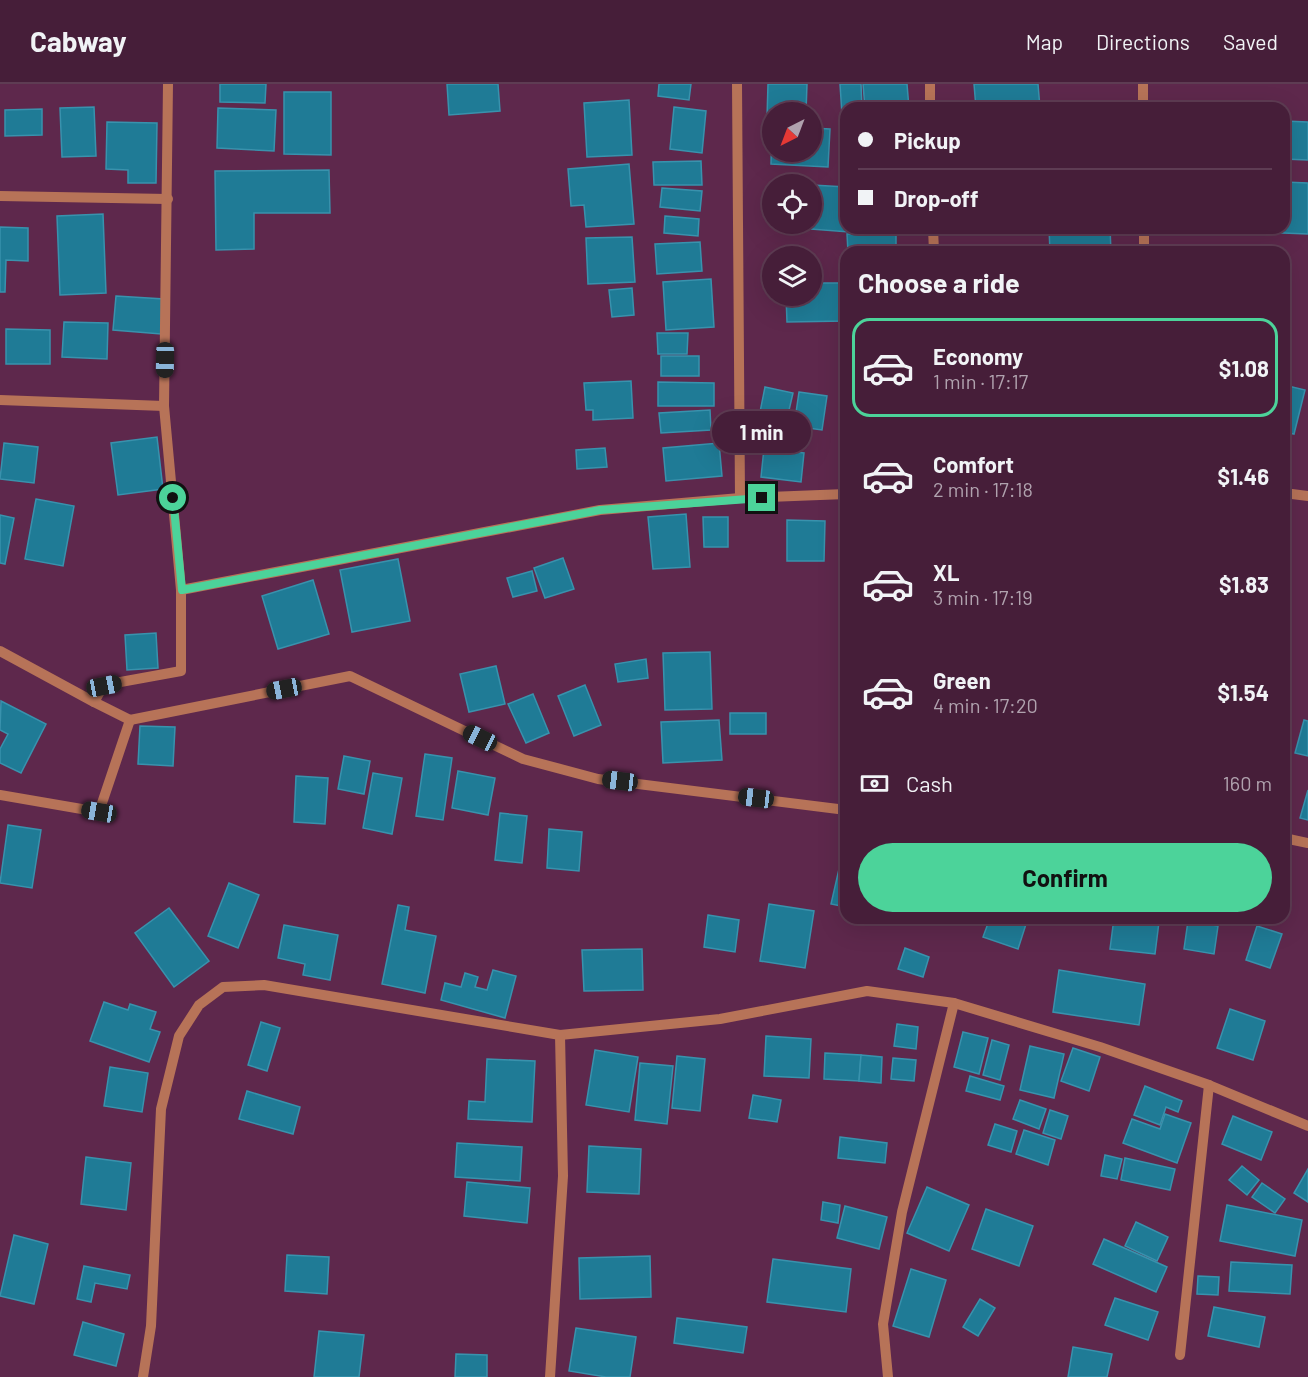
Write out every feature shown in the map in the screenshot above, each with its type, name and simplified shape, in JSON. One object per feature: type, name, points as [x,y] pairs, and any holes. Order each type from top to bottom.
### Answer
[{"type":"street","points":[[94,702],[104,686],[181,671],[182,590],[164,406],[168,84]]},
{"type":"street","points":[[737,84],[741,498]]},
{"type":"street","points":[[930,84],[930,102]]},
{"type":"street","points":[[1143,84],[1143,102]]},
{"type":"street","points":[[0,196],[168,199]]},
{"type":"street","points":[[0,400],[164,406]]},
{"type":"street","points":[[182,590],[600,510],[741,498],[840,494]]},
{"type":"street","points":[[1290,494],[1308,496]]},
{"type":"street","points":[[0,651],[130,720],[350,676],[523,759],[598,778],[840,809]]},
{"type":"street","points":[[0,795],[99,812],[130,720]]},
{"type":"street","points":[[1290,839],[1308,843]]},
{"type":"street","points":[[143,1377],[151,1326],[161,1109],[179,1036],[198,1005],[223,987],[264,985],[560,1035],[720,1019],[867,991],[954,1003],[1100,1047],[1209,1085],[1308,1126]]},
{"type":"street","points":[[888,1377],[883,1324],[902,1212],[954,1003]]},
{"type":"street","points":[[550,1377],[563,1176],[560,1035]]},
{"type":"street","points":[[1180,1354],[1209,1085]]},
{"type":"building","points":[[220,84],[266,84],[265,103],[220,102]]},
{"type":"building","points":[[447,84],[498,84],[500,111],[449,115]]},
{"type":"building","points":[[659,84],[691,84],[689,100],[658,96]]},
{"type":"building","points":[[768,84],[807,84],[806,102],[767,102]]},
{"type":"building","points":[[840,84],[861,84],[862,102],[841,102]]},
{"type":"building","points":[[863,84],[907,84],[908,102],[864,102]]},
{"type":"building","points":[[974,84],[1038,84],[1040,102],[976,102]]},
{"type":"building","points":[[284,92],[331,92],[331,155],[284,154]]},
{"type":"building","points":[[629,100],[632,155],[587,157],[584,103]]},
{"type":"building","points":[[94,107],[96,156],[62,157],[60,108]]},
{"type":"building","points":[[674,107],[706,111],[702,153],[670,149]]},
{"type":"building","points":[[218,108],[276,110],[274,151],[217,148]]},
{"type":"building","points":[[42,109],[42,135],[5,136],[5,110]]},
{"type":"building","points":[[1290,121],[1308,122],[1308,160],[1290,159]]},
{"type":"building","points":[[107,122],[157,123],[156,183],[128,183],[128,170],[106,169]]},
{"type":"building","points":[[822,129],[830,129],[828,167],[771,164],[771,162],[822,162]]},
{"type":"building","points":[[701,161],[702,185],[654,185],[653,162]]},
{"type":"building","points":[[629,164],[634,224],[586,227],[584,205],[571,206],[568,169]]},
{"type":"building","points":[[329,170],[330,213],[254,213],[254,249],[216,250],[215,171]]},
{"type":"building","points":[[1290,182],[1308,183],[1308,234],[1290,233]]},
{"type":"building","points":[[822,186],[840,187],[840,231],[822,230]]},
{"type":"building","points":[[662,188],[702,191],[700,211],[660,207]]},
{"type":"building","points":[[103,214],[106,293],[60,295],[57,216]]},
{"type":"building","points":[[665,216],[699,219],[698,236],[664,233]]},
{"type":"building","points":[[0,227],[28,228],[28,261],[6,260],[5,292],[0,292]]},
{"type":"building","points":[[847,234],[896,234],[896,246],[848,246]]},
{"type":"building","points":[[1049,234],[1110,234],[1111,246],[1050,246]]},
{"type":"building","points":[[632,237],[635,282],[588,284],[586,238]]},
{"type":"building","points":[[700,242],[702,271],[657,274],[655,244]]},
{"type":"building","points":[[711,279],[714,327],[666,330],[663,282]]},
{"type":"building","points":[[822,283],[840,283],[840,321],[787,322],[786,306],[822,306]]},
{"type":"building","points":[[632,288],[634,315],[612,317],[609,290]]},
{"type":"building","points":[[116,296],[164,299],[161,334],[113,330]]},
{"type":"building","points":[[64,322],[108,323],[107,359],[62,357]]},
{"type":"building","points":[[6,329],[50,330],[50,364],[6,364]]},
{"type":"building","points":[[657,333],[688,333],[687,354],[658,354]]},
{"type":"building","points":[[661,356],[699,356],[699,376],[661,376]]},
{"type":"building","points":[[631,381],[633,418],[593,420],[593,410],[586,410],[584,383]]},
{"type":"building","points":[[658,382],[714,383],[714,406],[658,406]]},
{"type":"building","points":[[1290,386],[1305,390],[1294,434],[1290,433]]},
{"type":"building","points":[[765,387],[793,393],[786,423],[759,417]]},
{"type":"building","points":[[799,392],[827,396],[822,430],[794,426]]},
{"type":"building","points":[[710,410],[711,430],[661,433],[659,413]]},
{"type":"building","points":[[157,437],[163,489],[118,495],[111,443]]},
{"type":"building","points":[[4,443],[38,447],[34,483],[0,479]]},
{"type":"building","points":[[719,443],[722,476],[666,481],[663,448]]},
{"type":"building","points":[[605,448],[607,467],[577,469],[576,450]]},
{"type":"building","points":[[764,448],[804,453],[801,482],[761,477]]},
{"type":"building","points":[[36,499],[74,506],[63,566],[25,559]]},
{"type":"building","points":[[686,514],[690,567],[653,569],[648,517]]},
{"type":"building","points":[[0,515],[14,518],[5,564],[0,563]]},
{"type":"building","points":[[703,517],[728,517],[728,547],[704,547]]},
{"type":"building","points":[[787,520],[825,521],[824,561],[787,561]]},
{"type":"building","points":[[563,558],[574,589],[545,598],[534,568]]},
{"type":"building","points":[[398,559],[410,621],[352,632],[340,570]]},
{"type":"building","points":[[532,571],[537,591],[513,597],[507,578]]},
{"type":"building","points":[[313,580],[329,634],[278,649],[262,596]]},
{"type":"building","points":[[156,633],[158,668],[127,670],[125,635]]},
{"type":"building","points":[[710,652],[712,709],[665,710],[663,653]]},
{"type":"building","points":[[646,659],[648,678],[618,682],[615,664]]},
{"type":"building","points":[[496,666],[505,704],[469,712],[460,674]]},
{"type":"building","points":[[585,685],[601,725],[574,736],[558,696]]},
{"type":"building","points":[[533,694],[549,733],[526,743],[508,704]]},
{"type":"building","points":[[1,701],[46,724],[21,773],[0,763],[0,749],[8,734],[0,730]]},
{"type":"building","points":[[730,713],[766,713],[766,734],[730,734]]},
{"type":"building","points":[[719,720],[722,760],[663,763],[661,722]]},
{"type":"building","points":[[1304,720],[1308,721],[1308,756],[1295,753]]},
{"type":"building","points":[[140,726],[175,727],[173,766],[138,764]]},
{"type":"building","points":[[425,754],[452,758],[443,820],[416,816]]},
{"type":"building","points":[[344,756],[370,761],[364,794],[338,789]]},
{"type":"building","points":[[458,771],[495,778],[488,815],[452,808]]},
{"type":"building","points":[[373,773],[402,778],[392,834],[363,828]]},
{"type":"building","points":[[296,776],[328,778],[325,824],[294,822]]},
{"type":"building","points":[[1308,790],[1308,820],[1300,818]]},
{"type":"building","points":[[500,813],[527,816],[522,863],[495,860]]},
{"type":"building","points":[[8,825],[41,830],[32,888],[0,883]]},
{"type":"building","points":[[549,829],[582,832],[579,871],[547,868]]},
{"type":"building","points":[[839,869],[840,869],[840,906],[831,904]]},
{"type":"building","points":[[229,883],[259,895],[238,948],[208,936]]},
{"type":"building","points":[[769,904],[814,911],[805,968],[760,961]]},
{"type":"building","points":[[398,905],[409,907],[405,930],[436,936],[425,993],[382,984]]},
{"type":"building","points":[[169,908],[209,961],[174,987],[135,933]]},
{"type":"building","points":[[708,915],[739,920],[735,952],[704,947]]},
{"type":"building","points":[[988,924],[1026,924],[1018,949],[983,937]]},
{"type":"building","points":[[1113,924],[1159,924],[1155,954],[1110,949]]},
{"type":"building","points":[[1188,924],[1218,926],[1214,954],[1184,949]]},
{"type":"building","points":[[284,925],[338,935],[330,980],[303,975],[305,964],[278,958]]},
{"type":"building","points":[[1257,926],[1282,934],[1270,968],[1246,960]]},
{"type":"building","points":[[905,948],[929,957],[923,977],[898,969]]},
{"type":"building","points":[[642,949],[643,990],[584,991],[582,950]]},
{"type":"building","points":[[493,970],[516,976],[505,1018],[441,1000],[445,983],[461,987],[465,973],[478,977],[475,987],[487,990]]},
{"type":"building","points":[[1059,970],[1145,984],[1139,1025],[1053,1012]]},
{"type":"building","points":[[104,1002],[128,1010],[130,1004],[156,1012],[150,1029],[160,1032],[149,1062],[90,1041]]},
{"type":"building","points":[[1230,1009],[1265,1021],[1253,1060],[1217,1048]]},
{"type":"building","points":[[261,1022],[280,1028],[267,1071],[248,1065]]},
{"type":"building","points":[[897,1024],[918,1027],[916,1049],[894,1046]]},
{"type":"building","points":[[963,1032],[988,1038],[979,1074],[954,1067]]},
{"type":"building","points":[[766,1036],[811,1039],[809,1078],[764,1076]]},
{"type":"building","points":[[992,1040],[1009,1045],[1000,1080],[983,1075]]},
{"type":"building","points":[[1030,1046],[1064,1054],[1054,1098],[1020,1090]]},
{"type":"building","points":[[1073,1048],[1100,1057],[1089,1091],[1061,1081]]},
{"type":"building","points":[[595,1050],[638,1057],[629,1112],[586,1105]]},
{"type":"building","points":[[825,1053],[861,1055],[859,1081],[824,1079]]},
{"type":"building","points":[[861,1055],[882,1057],[881,1083],[859,1081]]},
{"type":"building","points":[[677,1056],[705,1059],[700,1111],[672,1108]]},
{"type":"building","points":[[893,1058],[916,1060],[914,1081],[891,1079]]},
{"type":"building","points":[[487,1059],[535,1061],[532,1122],[468,1119],[469,1101],[485,1102]]},
{"type":"building","points":[[640,1063],[673,1066],[667,1124],[635,1120]]},
{"type":"building","points":[[110,1067],[148,1073],[142,1112],[104,1106]]},
{"type":"building","points":[[970,1076],[1004,1086],[1000,1100],[966,1091]]},
{"type":"building","points":[[1145,1086],[1182,1101],[1178,1112],[1166,1107],[1160,1125],[1134,1115]]},
{"type":"building","points":[[247,1091],[300,1107],[293,1134],[239,1119]]},
{"type":"building","points":[[753,1095],[781,1100],[777,1122],[749,1118]]},
{"type":"building","points":[[1020,1100],[1046,1109],[1039,1129],[1013,1119]]},
{"type":"building","points":[[1050,1110],[1068,1116],[1061,1139],[1043,1133]]},
{"type":"building","points":[[1165,1114],[1191,1123],[1177,1163],[1123,1143],[1132,1119],[1160,1129]]},
{"type":"building","points":[[1233,1116],[1272,1132],[1261,1160],[1222,1144]]},
{"type":"building","points":[[995,1124],[1017,1131],[1011,1152],[988,1145]]},
{"type":"building","points":[[1024,1130],[1055,1140],[1048,1165],[1016,1154]]},
{"type":"building","points":[[840,1137],[887,1143],[885,1163],[838,1158]]},
{"type":"building","points":[[457,1143],[522,1147],[520,1181],[455,1177]]},
{"type":"building","points":[[589,1146],[641,1149],[639,1194],[587,1192]]},
{"type":"building","points":[[1105,1155],[1122,1159],[1117,1179],[1101,1176]]},
{"type":"building","points":[[86,1157],[131,1163],[126,1210],[81,1204]]},
{"type":"building","points":[[1125,1158],[1175,1169],[1170,1190],[1121,1180]]},
{"type":"building","points":[[1242,1166],[1259,1180],[1247,1195],[1229,1180]]},
{"type":"building","points":[[1308,1169],[1308,1202],[1294,1193]]},
{"type":"building","points":[[467,1182],[530,1188],[527,1223],[464,1216]]},
{"type":"building","points":[[1262,1183],[1285,1199],[1275,1213],[1252,1197]]},
{"type":"building","points":[[927,1187],[969,1205],[949,1251],[907,1233]]},
{"type":"building","points":[[823,1202],[840,1205],[838,1223],[821,1220]]},
{"type":"building","points":[[1227,1205],[1302,1220],[1295,1256],[1220,1241]]},
{"type":"building","points":[[845,1206],[887,1217],[879,1249],[837,1238]]},
{"type":"building","points":[[986,1209],[1033,1226],[1019,1266],[972,1249]]},
{"type":"building","points":[[1136,1222],[1168,1237],[1157,1261],[1125,1246]]},
{"type":"building","points":[[14,1235],[48,1244],[34,1304],[0,1296]]},
{"type":"building","points":[[1104,1239],[1167,1267],[1156,1292],[1093,1264]]},
{"type":"building","points":[[287,1255],[329,1257],[327,1294],[285,1291]]},
{"type":"building","points":[[650,1256],[651,1297],[580,1299],[579,1258]]},
{"type":"building","points":[[773,1259],[851,1269],[846,1312],[767,1302]]},
{"type":"building","points":[[1231,1262],[1292,1265],[1290,1294],[1229,1291]]},
{"type":"building","points":[[84,1266],[130,1275],[127,1289],[95,1283],[91,1302],[77,1299]]},
{"type":"building","points":[[911,1269],[946,1280],[929,1337],[893,1326]]},
{"type":"building","points":[[1198,1276],[1219,1277],[1218,1295],[1197,1294]]},
{"type":"building","points":[[1115,1298],[1158,1312],[1148,1340],[1105,1325]]},
{"type":"building","points":[[980,1299],[995,1308],[978,1336],[963,1327]]},
{"type":"building","points":[[1214,1307],[1265,1317],[1259,1347],[1208,1336]]},
{"type":"building","points":[[677,1318],[747,1327],[743,1353],[674,1343]]},
{"type":"building","points":[[83,1322],[124,1334],[116,1366],[74,1355]]},
{"type":"building","points":[[576,1328],[636,1337],[630,1377],[606,1377],[569,1371]]},
{"type":"building","points":[[319,1331],[364,1335],[359,1377],[314,1377]]},
{"type":"building","points":[[1073,1347],[1112,1354],[1107,1377],[1068,1377]]},
{"type":"building","points":[[456,1354],[487,1355],[487,1377],[455,1377]]},
{"type":"route","points":[[173,498],[182,590],[600,510],[762,498]]}]
